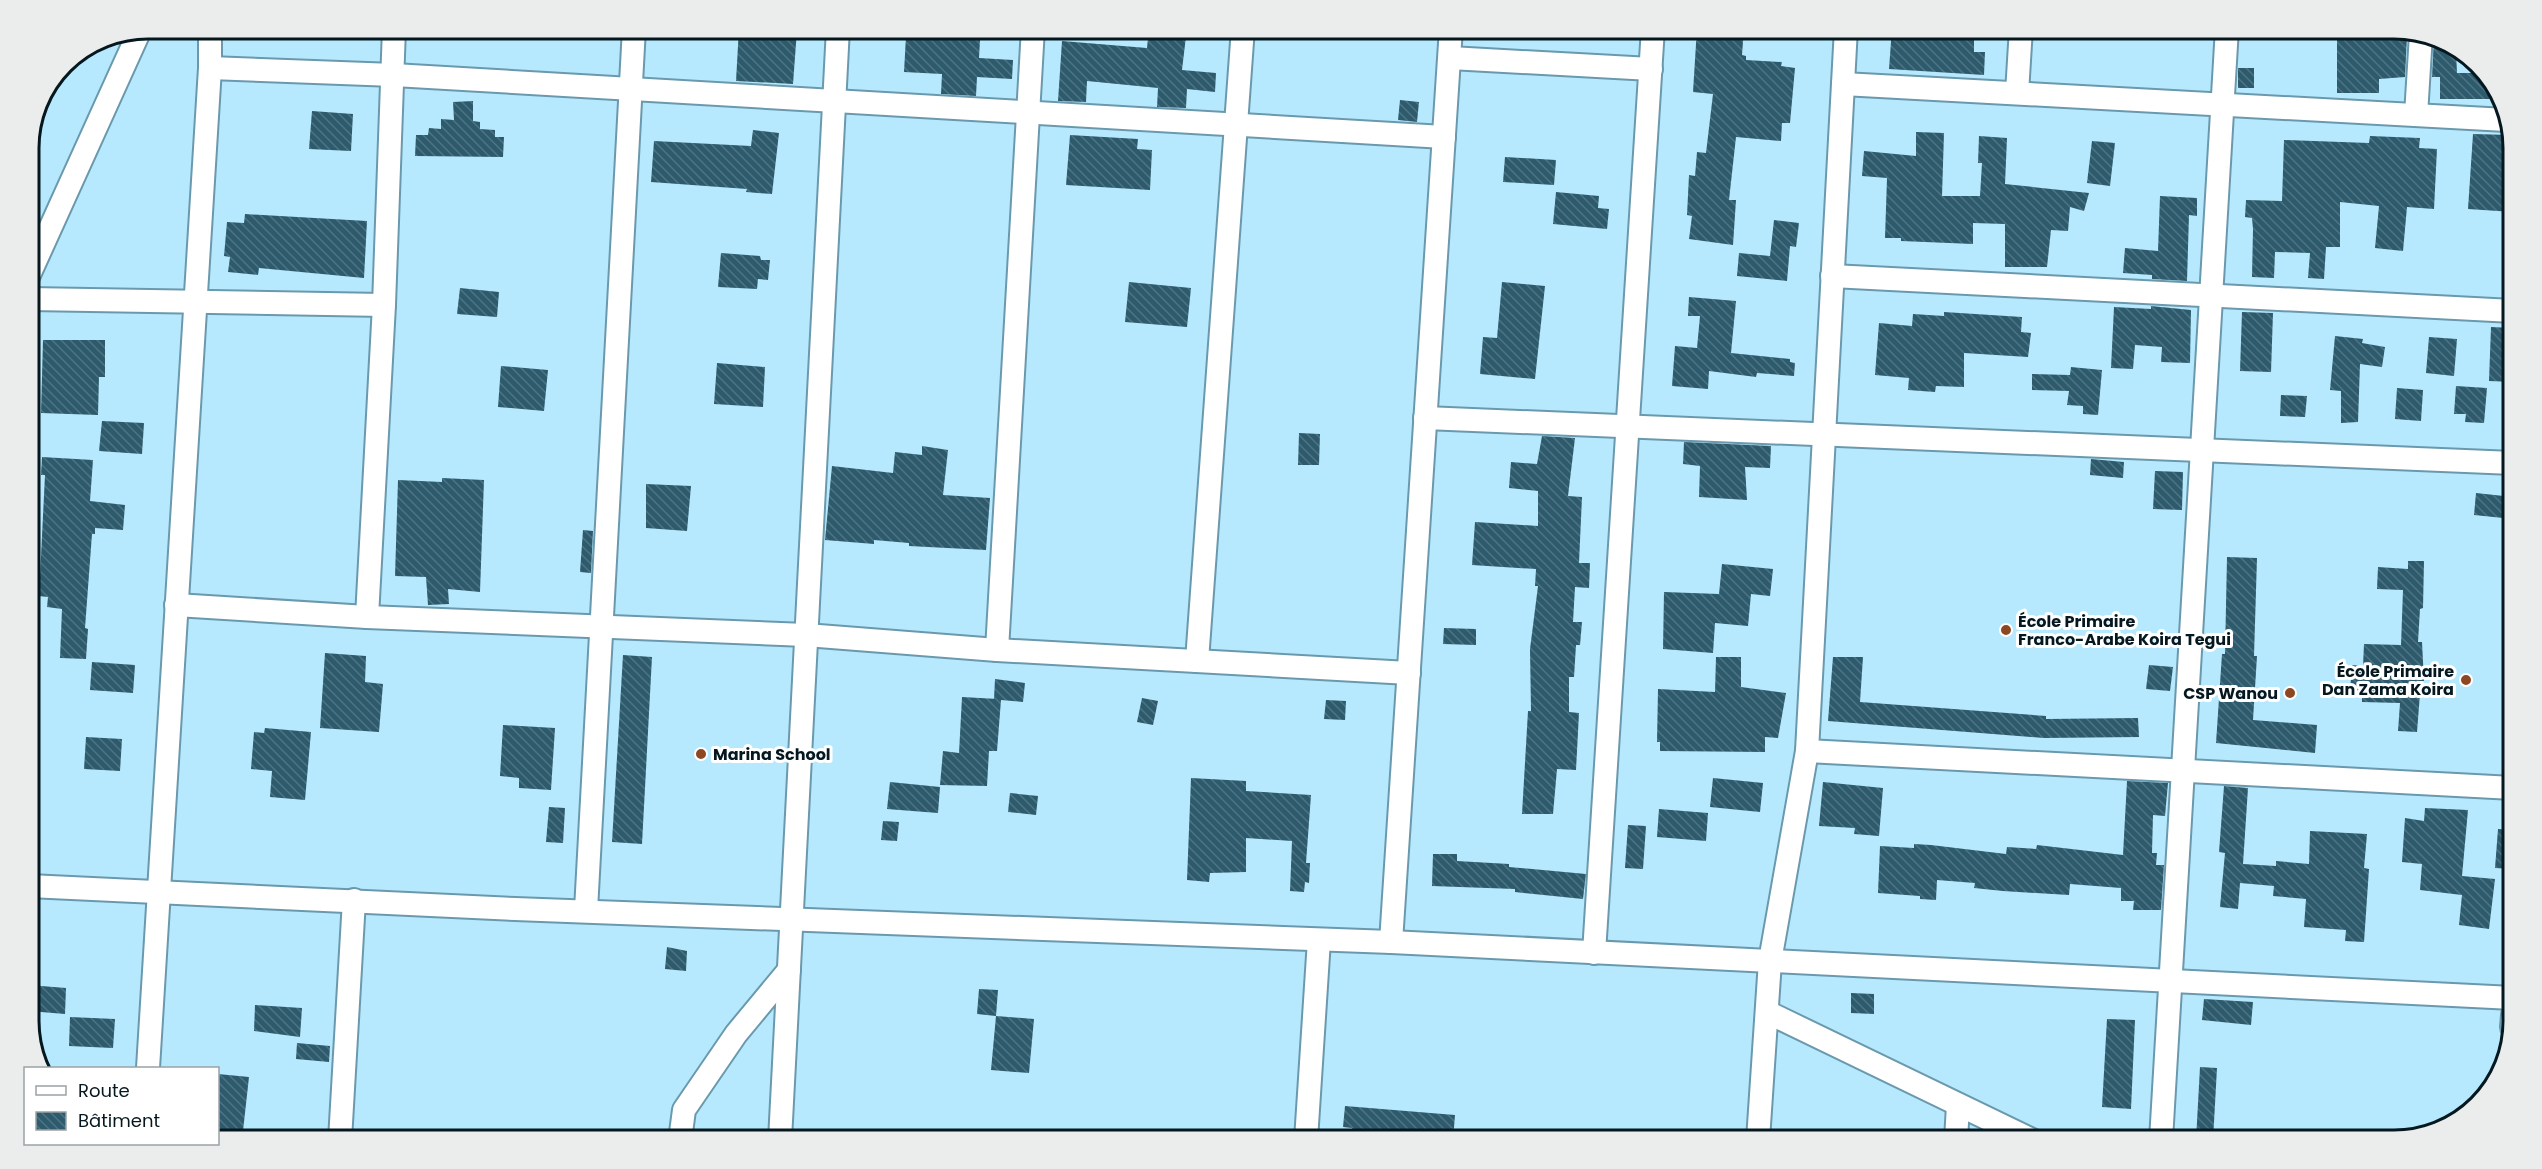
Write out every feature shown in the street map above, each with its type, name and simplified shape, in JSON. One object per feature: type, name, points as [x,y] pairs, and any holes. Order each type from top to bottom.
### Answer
[{"type":"street","points":[[148,1067],[210,39]]},
{"type":"street","points":[[367,617],[384,305],[394,39]]},
{"type":"street","points":[[586,910],[633,39]]},
{"type":"street","points":[[781,1130],[838,39]]},
{"type":"street","points":[[997,650],[1032,39]]},
{"type":"street","points":[[1197,661],[1243,39]]},
{"type":"street","points":[[1391,942],[1451,39]]},
{"type":"street","points":[[1594,953],[1652,39]]},
{"type":"street","points":[[1759,1130],[1770,960],[1807,751],[1845,39]]},
{"type":"street","points":[[2017,93],[2020,39]]},
{"type":"street","points":[[2162,1130],[2181,770],[2226,39]]},
{"type":"street","points":[[39,253],[136,40]]},
{"type":"street","points":[[2416,115],[2420,43]]},
{"type":"street","points":[[1450,58],[1651,69]]},
{"type":"street","points":[[210,68],[394,75],[1444,137]]},
{"type":"street","points":[[1843,84],[2499,120]]},
{"type":"street","points":[[1833,276],[2503,310]]},
{"type":"street","points":[[39,299],[384,305]]},
{"type":"street","points":[[1425,418],[2503,464]]},
{"type":"street","points":[[176,605],[367,617],[806,635],[997,650],[1409,673]]},
{"type":"street","points":[[1807,751],[2503,787]]},
{"type":"street","points":[[39,886],[1391,942],[2503,997]]},
{"type":"street","points":[[341,1130],[354,900]]},
{"type":"street","points":[[1307,1130],[1319,940]]},
{"type":"street","points":[[681,1130],[684,1110],[736,1034],[789,970]]},
{"type":"street","points":[[1767,1012],[2011,1130]]},
{"type":"street","points":[[1957,1130],[1958,1105]]},
{"type":"building","points":[[738,39],[796,39],[793,84],[736,81]]},
{"type":"building","points":[[906,39],[980,40],[979,58],[1013,60],[1012,79],[977,77],[976,96],[941,94],[942,74],[904,72]]},
{"type":"building","points":[[1148,39],[1186,39],[1182,70],[1216,73],[1215,92],[1187,89],[1186,108],[1157,107],[1158,88],[1087,81],[1086,102],[1058,101],[1062,41],[1147,48]]},
{"type":"building","points":[[1696,39],[1743,39],[1742,55],[1746,56],[1746,60],[1782,62],[1781,66],[1795,68],[1790,123],[1782,123],[1781,141],[1736,137],[1729,200],[1736,200],[1733,245],[1689,239],[1692,216],[1687,215],[1689,175],[1695,176],[1697,152],[1706,153],[1713,94],[1693,92]]},
{"type":"building","points":[[1891,39],[1974,39],[1974,52],[1985,52],[1984,75],[1889,69]]},
{"type":"building","points":[[2337,39],[2407,40],[2405,77],[2379,79],[2379,93],[2337,93]]},
{"type":"building","points":[[2434,46],[2456,60],[2457,73],[2473,73],[2491,99],[2440,99],[2440,77],[2432,77]]},
{"type":"building","points":[[2238,68],[2254,68],[2254,88],[2238,88]]},
{"type":"building","points":[[1400,100],[1419,102],[1417,122],[1398,120]]},
{"type":"building","points":[[473,101],[473,121],[480,122],[480,129],[495,130],[495,137],[504,137],[503,157],[415,156],[416,135],[428,135],[429,128],[441,129],[441,119],[454,120],[453,102]]},
{"type":"building","points":[[312,111],[353,114],[351,151],[309,149]]},
{"type":"building","points":[[753,130],[779,133],[772,194],[746,192],[747,189],[651,182],[654,141],[751,146]]},
{"type":"building","points":[[1916,132],[1944,133],[1942,196],[1980,196],[1982,163],[1978,163],[1979,136],[2007,138],[2005,184],[2089,193],[2084,211],[2070,207],[2068,231],[2051,230],[2047,267],[2005,267],[2005,224],[1973,223],[1973,244],[1901,241],[1901,238],[1885,238],[1887,178],[1862,176],[1864,151],[1916,156]]},
{"type":"building","points":[[2473,134],[2502,135],[2503,211],[2468,209]]},
{"type":"building","points":[[1070,135],[1138,139],[1137,149],[1152,150],[1150,190],[1066,185]]},
{"type":"building","points":[[2370,136],[2420,138],[2419,148],[2437,149],[2434,209],[2407,207],[2403,251],[2375,248],[2379,206],[2340,202],[2340,247],[2326,247],[2324,279],[2308,278],[2310,253],[2275,252],[2274,278],[2252,277],[2253,229],[2252,218],[2245,217],[2246,200],[2282,201],[2284,140],[2369,143]]},
{"type":"building","points":[[2092,141],[2115,143],[2110,186],[2087,183]]},
{"type":"building","points":[[1505,157],[1556,160],[1554,185],[1503,182]]},
{"type":"building","points":[[1556,192],[1599,196],[1598,208],[1609,209],[1607,229],[1553,224]]},
{"type":"building","points":[[2160,196],[2197,198],[2197,216],[2189,215],[2187,281],[2152,279],[2152,275],[2123,273],[2125,248],[2158,251]]},
{"type":"building","points":[[245,214],[367,221],[364,278],[259,268],[258,275],[228,272],[230,257],[224,256],[227,222],[244,223]]},
{"type":"building","points":[[1774,220],[1799,223],[1796,247],[1790,246],[1787,281],[1737,276],[1739,253],[1770,256]]},
{"type":"building","points":[[721,253],[760,256],[761,260],[770,260],[768,280],[758,279],[757,289],[718,287]]},
{"type":"building","points":[[1129,282],[1191,288],[1187,327],[1125,322]]},
{"type":"building","points":[[1502,282],[1545,286],[1535,379],[1480,374],[1483,337],[1497,338]]},
{"type":"building","points":[[460,288],[499,292],[497,317],[457,314]]},
{"type":"building","points":[[1689,297],[1736,301],[1731,353],[1790,359],[1790,362],[1795,363],[1794,376],[1757,373],[1756,377],[1709,371],[1708,389],[1672,386],[1675,346],[1697,348],[1700,316],[1688,316]]},
{"type":"building","points":[[2151,306],[2191,310],[2190,363],[2161,362],[2162,347],[2135,345],[2133,369],[2111,368],[2114,307],[2151,309]]},
{"type":"building","points":[[1944,312],[2022,317],[2021,332],[2031,333],[2028,357],[1964,353],[1964,387],[1936,386],[1935,392],[1908,390],[1909,378],[1875,375],[1879,323],[1912,326],[1913,314],[1944,316]]},
{"type":"building","points":[[2242,312],[2273,313],[2271,372],[2240,371]]},
{"type":"building","points":[[2491,327],[2503,328],[2503,382],[2489,381]]},
{"type":"building","points":[[2335,336],[2363,339],[2362,343],[2385,347],[2382,367],[2360,364],[2358,422],[2341,423],[2341,391],[2330,390]]},
{"type":"building","points":[[2429,337],[2457,339],[2454,376],[2426,373]]},
{"type":"building","points":[[43,340],[105,340],[105,377],[99,377],[98,415],[41,413]]},
{"type":"building","points":[[717,363],[765,367],[763,407],[714,404]]},
{"type":"building","points":[[501,366],[548,370],[544,411],[498,407]]},
{"type":"building","points":[[2071,367],[2102,370],[2098,415],[2083,414],[2083,406],[2067,405],[2069,391],[2032,390],[2032,374],[2070,375]]},
{"type":"building","points":[[2456,386],[2487,388],[2484,423],[2465,422],[2466,414],[2454,414]]},
{"type":"building","points":[[2397,388],[2423,390],[2421,421],[2395,419]]},
{"type":"building","points":[[2281,395],[2307,396],[2305,417],[2280,416]]},
{"type":"building","points":[[102,421],[144,423],[142,454],[99,451]]},
{"type":"building","points":[[1299,433],[1320,434],[1319,465],[1298,465]]},
{"type":"building","points":[[1542,436],[1575,438],[1568,496],[1582,497],[1579,563],[1590,563],[1589,588],[1575,587],[1573,622],[1582,622],[1580,645],[1576,645],[1574,677],[1569,677],[1569,712],[1579,713],[1576,770],[1557,769],[1553,814],[1522,814],[1528,711],[1531,711],[1530,649],[1538,586],[1535,586],[1536,569],[1472,565],[1475,522],[1538,526],[1538,491],[1509,488],[1511,462],[1537,464]]},
{"type":"building","points":[[1684,442],[1771,446],[1770,468],[1745,467],[1747,500],[1699,497],[1700,466],[1683,464]]},
{"type":"building","points":[[922,446],[948,450],[943,495],[990,498],[986,550],[909,546],[909,543],[874,540],[874,544],[825,540],[832,466],[893,473],[895,452],[922,455]]},
{"type":"building","points":[[42,457],[93,460],[90,501],[125,505],[123,530],[95,528],[95,534],[92,534],[85,628],[88,629],[86,659],[60,658],[62,609],[47,607],[48,597],[39,596],[45,475],[41,475]]},
{"type":"building","points":[[2091,459],[2124,462],[2123,478],[2090,475]]},
{"type":"building","points":[[2155,471],[2183,472],[2182,510],[2153,509]]},
{"type":"building","points":[[442,478],[484,480],[480,592],[448,589],[449,604],[428,605],[426,577],[395,576],[398,480],[442,482]]},
{"type":"building","points":[[646,484],[691,486],[687,531],[646,528]]},
{"type":"building","points":[[2476,493],[2503,496],[2503,518],[2474,515]]},
{"type":"building","points":[[583,530],[593,531],[591,573],[580,572]]},
{"type":"building","points":[[2227,557],[2257,558],[2254,656],[2257,656],[2253,720],[2317,725],[2315,753],[2216,743],[2222,654],[2225,654]]},
{"type":"building","points":[[2408,561],[2424,561],[2423,608],[2420,609],[2418,642],[2422,642],[2424,681],[2421,681],[2417,732],[2398,731],[2400,703],[2362,702],[2362,691],[2350,691],[2352,665],[2363,666],[2364,644],[2401,645],[2403,590],[2377,589],[2378,567],[2408,569]]},
{"type":"building","points":[[1722,564],[1773,569],[1770,596],[1751,594],[1748,626],[1715,623],[1713,653],[1663,649],[1664,592],[1719,594]]},
{"type":"building","points":[[1444,628],[1476,629],[1476,645],[1443,644]]},
{"type":"building","points":[[325,653],[366,656],[365,682],[383,684],[379,732],[320,728]]},
{"type":"building","points":[[623,655],[652,657],[642,844],[612,842]]},
{"type":"building","points":[[1716,657],[1741,657],[1741,687],[1786,693],[1778,738],[1765,737],[1765,752],[1660,751],[1660,742],[1657,742],[1658,689],[1715,692]]},
{"type":"building","points":[[1833,657],[1863,657],[1860,702],[2046,716],[2046,719],[2138,718],[2139,737],[2044,738],[1828,721]]},
{"type":"building","points":[[92,662],[135,665],[133,693],[90,690]]},
{"type":"building","points":[[2149,665],[2173,667],[2170,691],[2146,689]]},
{"type":"building","points":[[995,679],[1025,683],[1023,702],[1001,700],[997,751],[989,751],[987,786],[940,785],[943,751],[959,753],[962,697],[994,699]]},
{"type":"building","points":[[1142,698],[1158,701],[1153,725],[1137,722]]},
{"type":"building","points":[[1326,700],[1346,701],[1345,720],[1324,719]]},
{"type":"building","points":[[503,725],[555,728],[551,790],[519,788],[519,778],[500,776]]},
{"type":"building","points":[[265,728],[311,732],[305,800],[270,797],[272,771],[251,769],[254,732],[264,733]]},
{"type":"building","points":[[86,737],[122,739],[120,771],[84,769]]},
{"type":"building","points":[[1191,778],[1246,781],[1246,791],[1311,795],[1306,863],[1310,863],[1309,883],[1305,882],[1304,892],[1290,891],[1292,841],[1246,838],[1246,872],[1210,873],[1209,882],[1187,880]]},
{"type":"building","points":[[1713,778],[1763,783],[1760,812],[1710,807]]},
{"type":"building","points":[[2127,781],[2168,783],[2165,816],[2153,815],[2152,853],[2157,853],[2156,865],[2164,865],[2161,910],[2133,910],[2134,901],[2121,901],[2121,888],[2070,884],[2069,895],[1974,888],[1975,883],[1937,880],[1936,900],[1920,899],[1920,896],[1878,893],[1880,846],[1914,848],[1914,844],[1931,845],[2006,854],[2007,847],[2036,849],[2037,845],[2123,855]]},
{"type":"building","points":[[890,782],[940,787],[938,813],[887,809]]},
{"type":"building","points":[[1823,782],[1883,788],[1879,836],[1854,834],[1855,828],[1819,826]]},
{"type":"building","points":[[2224,786],[2248,788],[2243,864],[2276,866],[2276,861],[2309,864],[2310,831],[2367,834],[2364,868],[2369,869],[2364,942],[2345,941],[2346,930],[2304,927],[2306,899],[2273,896],[2274,886],[2240,883],[2238,909],[2220,907],[2225,853],[2219,852]]},
{"type":"building","points":[[1010,793],[1038,796],[1036,815],[1008,812]]},
{"type":"building","points":[[549,807],[565,808],[563,843],[546,842]]},
{"type":"building","points":[[2425,808],[2468,810],[2462,876],[2495,879],[2489,929],[2459,925],[2462,895],[2420,890],[2422,864],[2402,862],[2405,818],[2424,821]]},
{"type":"building","points":[[1659,809],[1708,813],[1706,841],[1657,837]]},
{"type":"building","points":[[883,821],[899,822],[897,841],[881,840]]},
{"type":"building","points":[[1628,825],[1646,826],[1643,869],[1625,868]]},
{"type":"building","points":[[2498,829],[2503,829],[2503,868],[2495,868]]},
{"type":"building","points":[[1433,854],[1457,854],[1457,861],[1509,864],[1509,867],[1586,874],[1583,899],[1515,892],[1515,889],[1432,886]]},
{"type":"building","points":[[667,947],[687,951],[686,971],[665,969]]},
{"type":"building","points":[[39,986],[66,988],[65,1014],[39,1012]]},
{"type":"building","points":[[979,989],[998,990],[996,1016],[977,1014]]},
{"type":"building","points":[[1851,993],[1874,994],[1874,1014],[1851,1013]]},
{"type":"building","points":[[2204,999],[2253,1002],[2251,1025],[2202,1020]]},
{"type":"building","points":[[255,1005],[302,1008],[300,1037],[254,1031]]},
{"type":"building","points":[[996,1016],[1034,1019],[1029,1073],[991,1070]]},
{"type":"building","points":[[70,1017],[115,1019],[113,1048],[69,1046]]},
{"type":"building","points":[[2107,1019],[2135,1020],[2131,1109],[2102,1107]]},
{"type":"building","points":[[297,1043],[330,1046],[329,1062],[296,1059]]},
{"type":"building","points":[[2200,1067],[2217,1068],[2214,1130],[2197,1130]]},
{"type":"building","points":[[219,1074],[249,1077],[243,1130],[219,1130]]},
{"type":"building","points":[[1345,1106],[1455,1115],[1454,1130],[1352,1130],[1352,1128],[1343,1127]]},
{"type":"place","name":"École Primaire Franco-Arabe Koira Tegui","points":[[2006,630]]},
{"type":"place","name":"École Primaire Dan Zama Koira","points":[[2466,680]]},
{"type":"place","name":"CSP Wanou","points":[[2290,693]]},
{"type":"place","name":"Marina School","points":[[701,754]]}]
